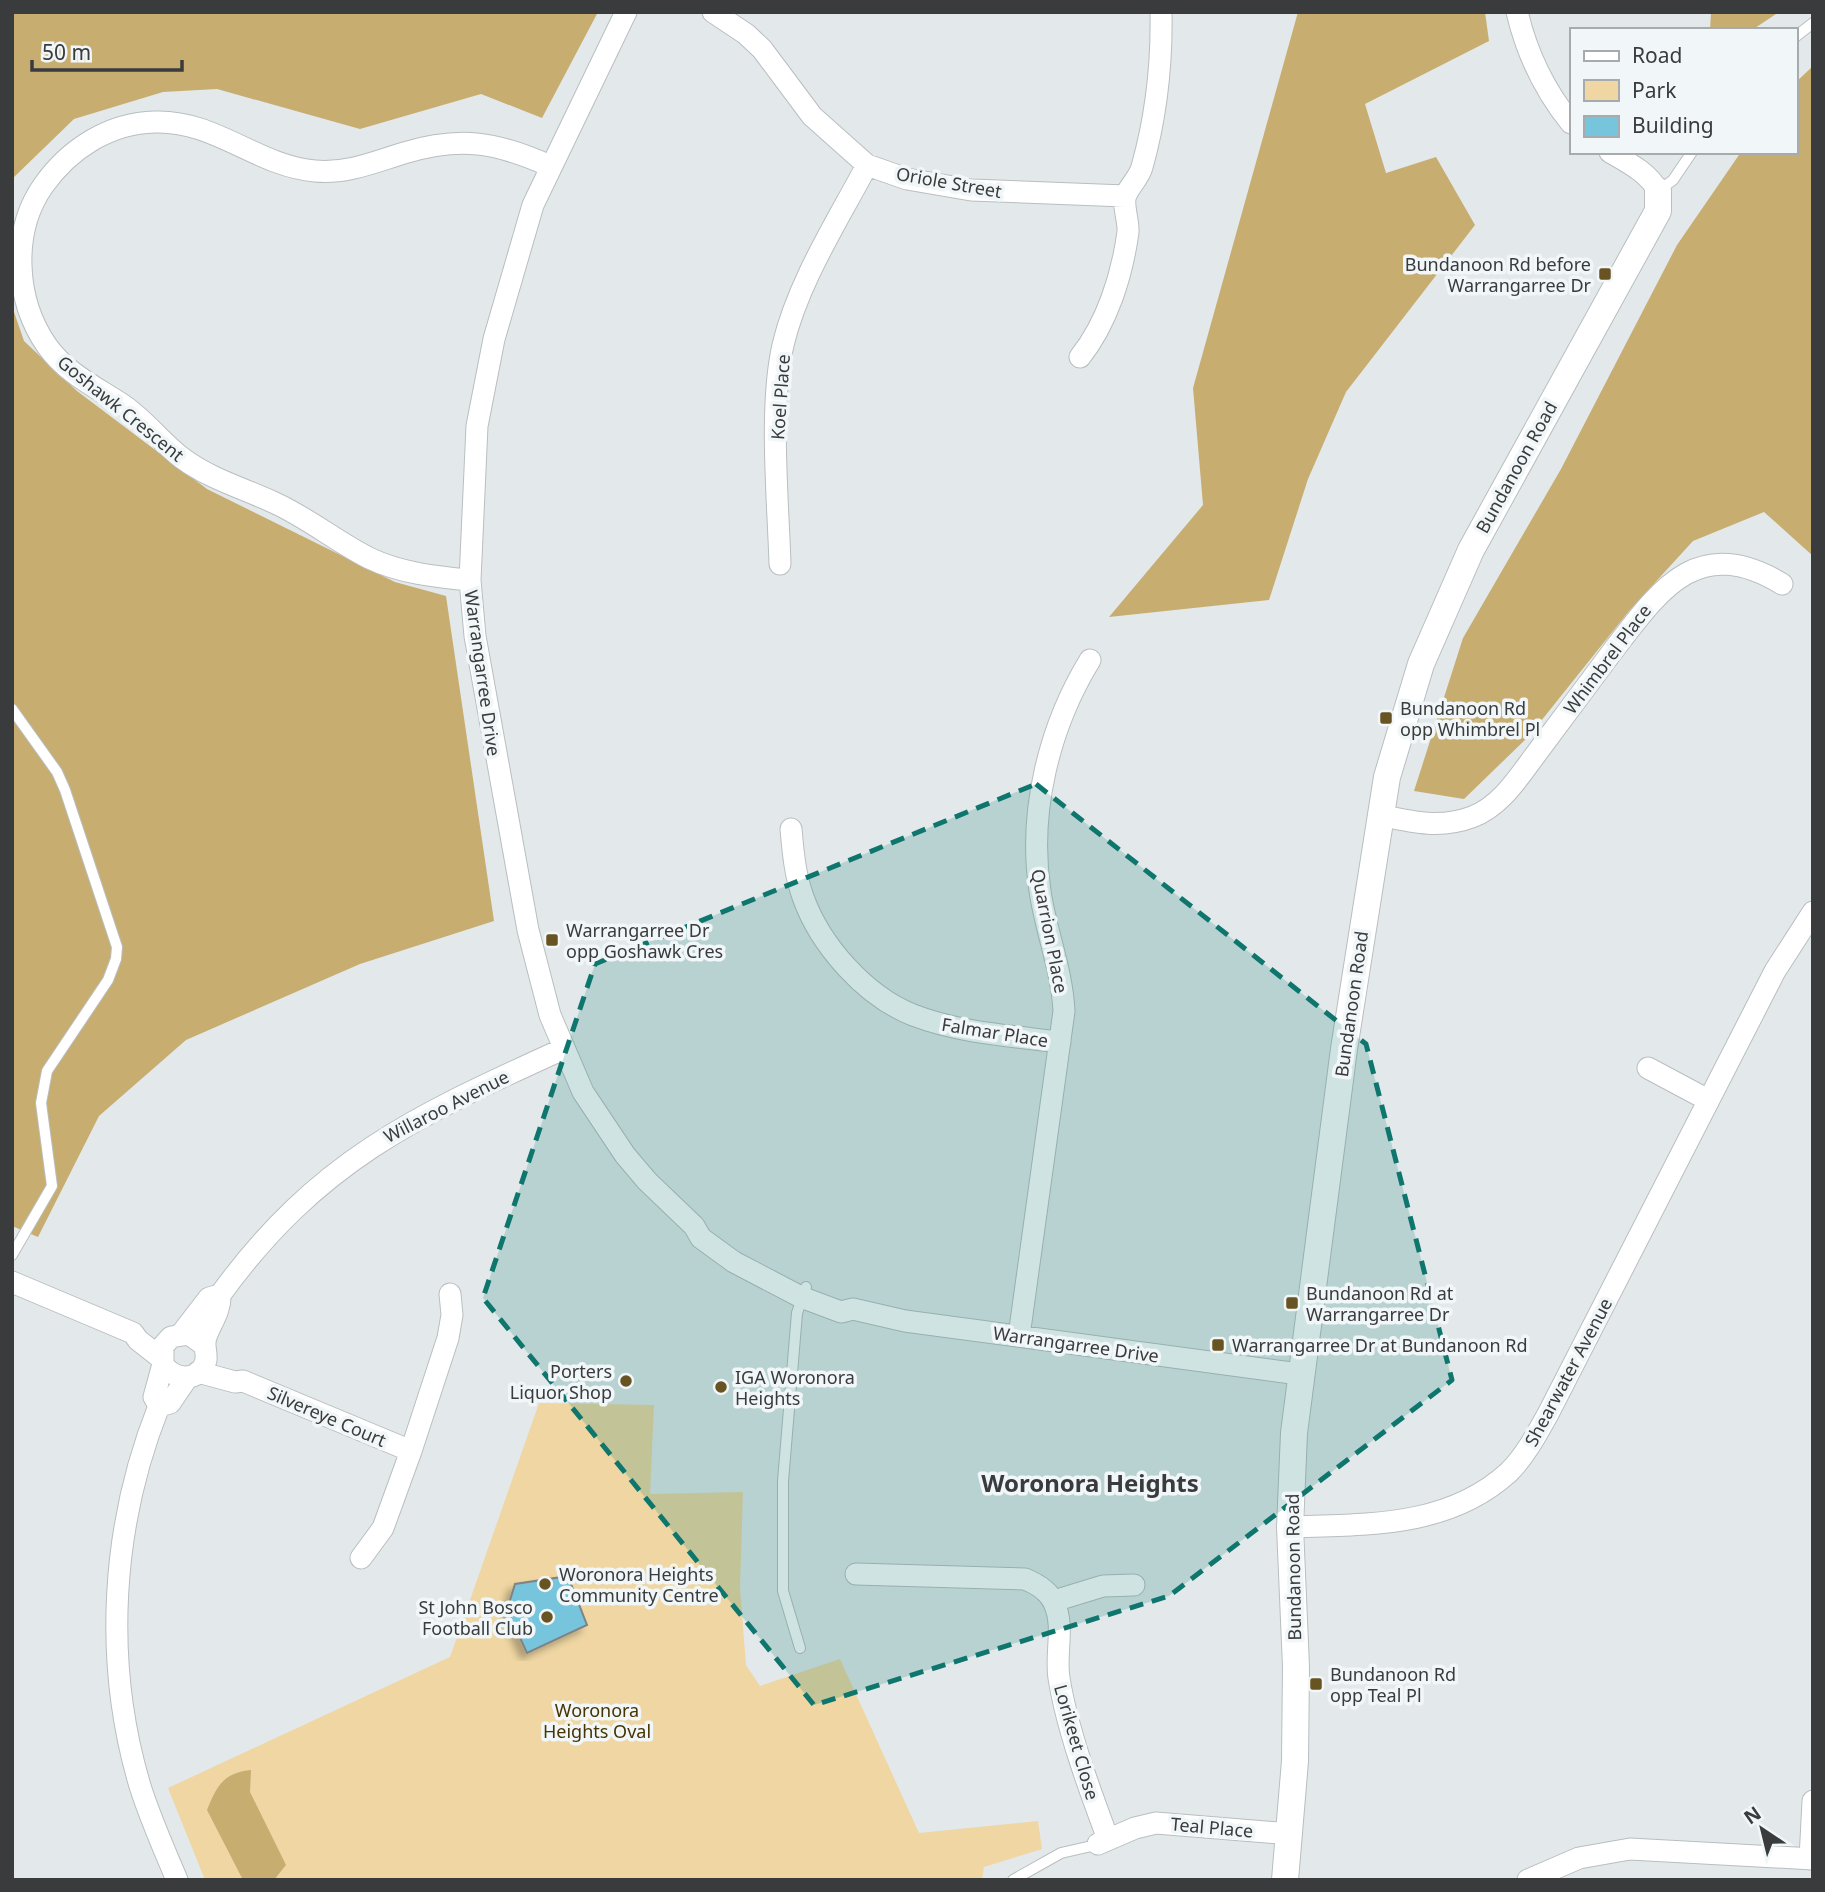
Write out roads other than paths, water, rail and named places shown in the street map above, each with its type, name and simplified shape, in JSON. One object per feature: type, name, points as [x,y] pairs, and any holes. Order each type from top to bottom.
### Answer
[{"type":"street","name":"Warrangarree Drive","points":[[626,12],[533,205],[507,289],[484,383],[472,474],[470,580],[482,685],[538,976],[562,1049],[583,1092],[625,1155],[654,1188],[694,1226],[708,1229],[803,1292],[844,1301],[853,1309],[905,1321],[1299,1374]]},
{"type":"street","name":"Oriole Street","points":[[713,12],[746,34],[762,49],[812,116],[867,165],[907,179],[971,190],[1125,196]]},
{"type":"street","points":[[1080,357],[1097,335],[1107,312],[1128,232],[1125,196],[1141,169],[1155,105],[1161,62],[1161,12]]},
{"type":"street","points":[[1517,12],[1533,65],[1550,95],[1570,122]]},
{"type":"street","name":"Goshawk Crescent","points":[[470,580],[434,577],[370,558],[278,504],[214,478],[182,458],[135,414],[62,364],[47,346],[37,329],[24,291],[21,260],[23,234],[36,196],[62,163],[102,133],[152,122],[201,127],[270,161],[314,172],[354,170],[421,149],[462,143],[511,149],[550,166]]},
{"type":"street","points":[[1613,154],[1639,170],[1658,191]]},
{"type":"street","name":"Koel Place","points":[[780,564],[777,445],[783,344],[801,293],[867,165]]},
{"type":"street","name":"Bundanoon Road","points":[[1285,1880],[1296,1761],[1296,1667],[1290,1527],[1299,1374],[1379,815],[1404,717],[1445,605],[1471,550],[1658,211],[1658,191]]},
{"type":"street","name":"Whimbrel Place","points":[[1379,815],[1430,825],[1450,824],[1490,808],[1525,768],[1651,601],[1679,575],[1713,564],[1729,564],[1746,566],[1782,584]]},
{"type":"street","name":"Quarrion Place","points":[[1019,1336],[1060,1042],[1063,989],[1040,890],[1036,861],[1038,817],[1043,781],[1062,713],[1090,660]]},
{"type":"street","name":"Falmar Place","points":[[791,829],[797,878],[804,900],[826,941],[863,982],[911,1014],[942,1025],[1060,1042]]},
{"type":"street","name":"Shearwater Avenue","points":[[1290,1527],[1392,1523],[1423,1518],[1479,1493],[1509,1471],[1548,1414],[1775,971],[1813,912]]},
{"type":"street","name":"Willaroo Avenue","points":[[176,1335],[209,1298],[220,1295],[264,1238],[316,1186],[345,1164],[411,1120],[562,1049]]},
{"type":"street","points":[[1648,1068],[1708,1100]]},
{"type":"street","points":[[12,1283],[133,1333],[176,1377],[199,1362],[193,1335],[144,1330],[133,1333]]},
{"type":"street","points":[[362,1558],[383,1528],[411,1451],[448,1338],[452,1315],[450,1293]]},
{"type":"street","name":"Willaroo Avenue","points":[[159,1406],[170,1403],[199,1362],[221,1304],[220,1295]]},
{"type":"street","points":[[162,1361],[163,1346],[176,1335]]},
{"type":"street","name":"Willaroo Avenue","points":[[162,1361],[154,1397],[159,1406],[141,1457],[124,1526],[119,1575],[118,1647],[126,1720],[140,1785],[177,1880]]},
{"type":"street","name":"Silvereye Court","points":[[199,1362],[235,1382],[243,1381],[411,1451]]},
{"type":"street","points":[[856,1574],[1026,1580],[1037,1584],[1054,1601],[1103,1586],[1134,1585]]},
{"type":"street","name":"Lorikeet Close","points":[[1054,1601],[1059,1629],[1059,1679],[1102,1842]]},
{"type":"street","points":[[1528,1880],[1580,1858],[1630,1849],[1811,1859],[1813,1801]]},
{"type":"street","name":"Teal Place","points":[[1102,1842],[1156,1823],[1291,1834]]},
{"type":"lane","points":[[1797,35],[1813,23]]},
{"type":"lane","points":[[1658,191],[1673,180],[1691,154]]},
{"type":"lane","points":[[12,709],[57,772],[65,790],[117,947],[108,980],[47,1071],[41,1103],[52,1186],[12,1255]]},
{"type":"lane","points":[[800,1648],[783,1591],[782,1558],[783,1481],[803,1292]]},
{"type":"lane","points":[[1013,1880],[1061,1853],[1102,1842]]},
{"type":"place","name":"Bundanoon Rd before Warrangarree Dr","points":[[1605,274]]},
{"type":"place","name":"Bundanoon Rd opp Whimbrel Pl","points":[[1386,718]]},
{"type":"place","name":"Warrangarree Dr opp Goshawk Cres","points":[[552,940]]},
{"type":"place","name":"Bundanoon Rd at Warrangarree Dr","points":[[1292,1303]]},
{"type":"place","name":"Warrangarree Dr at Bundanoon Rd","points":[[1218,1345]]},
{"type":"place","name":"Porters Liquor Shop","points":[[626,1381]]},
{"type":"place","name":"IGA Woronora Heights","points":[[721,1387]]},
{"type":"place","name":"Woronora Heights Community Centre","points":[[545,1584]]},
{"type":"place","name":"St John Bosco Football Club","points":[[547,1617]]},
{"type":"place","name":"Bundanoon Rd opp Teal Pl","points":[[1316,1684]]},
{"type":"district","name":"Woronora Heights","points":[[1090,1482]]},
{"type":"park label","name":"Woronora Heights Oval","points":[[597,1720]]}]
